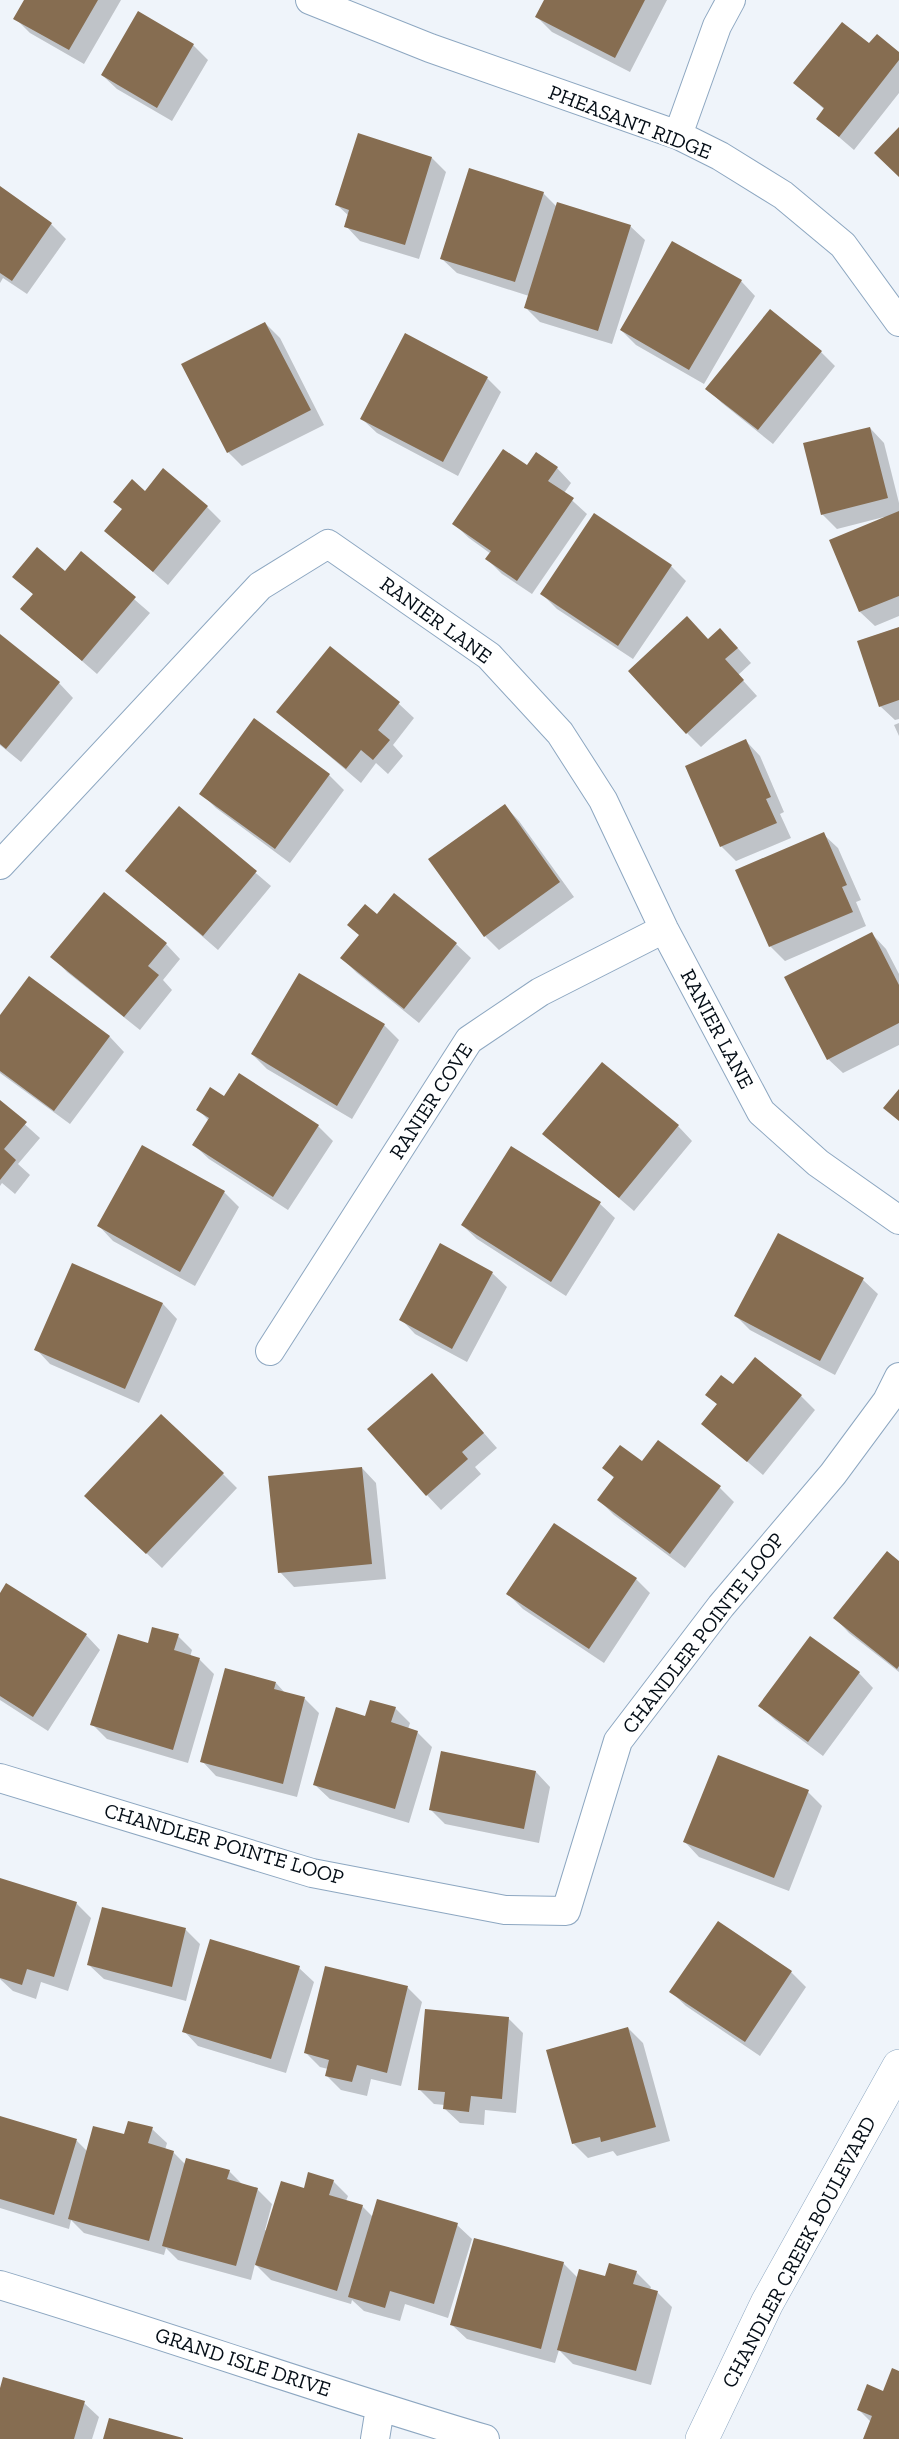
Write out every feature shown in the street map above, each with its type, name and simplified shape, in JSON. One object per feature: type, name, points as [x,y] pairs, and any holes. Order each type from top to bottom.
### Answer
[{"type":"street","name":"PHEASANT RIDGE","points":[[310,0],[441,52],[678,135],[720,156],[783,195],[843,245],[899,322]]},
{"type":"street","points":[[678,135],[717,26],[731,0]]},
{"type":"street","name":"RANIER LANE","points":[[0,865],[260,586],[328,544],[489,656],[560,733],[603,800],[664,929],[761,1112],[818,1163],[899,1220]]},
{"type":"street","name":"RANIER COVE","points":[[270,1350],[469,1040],[540,992],[664,929]]},
{"type":"street","name":"CHANDLER POINTE LOOP","points":[[0,1778],[312,1873],[505,1910],[566,1911],[618,1741],[721,1606],[833,1474],[887,1401],[899,1377]]},
{"type":"street","name":"CHANDLER CREEK BOULEVARD","points":[[702,2439],[767,2303],[899,2066]]},
{"type":"street","name":"GRAND ISLE DRIVE","points":[[0,2285],[117,2320],[380,2408],[485,2439]]},
{"type":"street","points":[[375,2439],[380,2408]]},
{"type":"building","points":[[24,0],[98,0],[69,50],[13,19]]},
{"type":"building","points":[[544,0],[645,0],[615,58],[535,17]]},
{"type":"building","points":[[138,11],[194,44],[157,108],[101,75]]},
{"type":"building","points":[[842,22],[869,43],[877,34],[899,52],[899,60],[839,137],[816,119],[824,108],[793,83]]},
{"type":"building","points":[[899,127],[899,177],[874,153]]},
{"type":"building","points":[[358,133],[432,157],[405,245],[344,227],[349,210],[335,205]]},
{"type":"building","points":[[469,168],[544,192],[515,282],[440,259]]},
{"type":"building","points":[[0,186],[52,223],[12,281],[0,273]]},
{"type":"building","points":[[557,202],[631,225],[598,331],[524,308]]},
{"type":"building","points":[[672,241],[742,280],[689,370],[620,330]]},
{"type":"building","points":[[770,309],[822,351],[758,430],[705,389]]},
{"type":"building","points":[[265,322],[311,410],[227,453],[181,364]]},
{"type":"building","points":[[405,333],[488,377],[443,462],[360,419]]},
{"type":"building","points":[[870,427],[888,498],[821,515],[803,443]]},
{"type":"building","points":[[503,449],[527,465],[536,452],[558,467],[548,481],[574,498],[517,581],[485,559],[491,551],[452,524]]},
{"type":"building","points":[[163,468],[208,506],[153,572],[104,531],[122,509],[113,502],[132,479],[145,491]]},
{"type":"building","points":[[899,511],[899,596],[859,612],[829,540]]},
{"type":"building","points":[[594,513],[672,565],[618,646],[540,594]]},
{"type":"building","points":[[37,547],[65,571],[81,551],[136,597],[82,661],[20,609],[33,594],[12,577]]},
{"type":"building","points":[[687,616],[708,639],[720,628],[738,648],[725,659],[744,680],[686,734],[628,671]]},
{"type":"building","points":[[899,627],[899,700],[879,707],[857,641]]},
{"type":"building","points":[[0,634],[60,682],[6,749],[0,744]]},
{"type":"building","points":[[330,646],[400,702],[378,730],[390,740],[373,760],[361,750],[346,769],[276,712]]},
{"type":"building","points":[[254,718],[330,774],[275,849],[199,794]]},
{"type":"building","points":[[746,739],[771,797],[766,799],[777,823],[720,847],[685,766]]},
{"type":"building","points":[[505,804],[560,882],[484,937],[428,859]]},
{"type":"building","points":[[179,806],[257,871],[203,936],[125,871]]},
{"type":"building","points":[[824,832],[847,885],[842,887],[853,912],[769,947],[735,870]]},
{"type":"building","points":[[104,892],[167,943],[148,966],[159,975],[124,1017],[50,957]]},
{"type":"building","points":[[394,893],[457,943],[404,1009],[340,958],[359,935],[347,925],[365,904],[377,914]]},
{"type":"building","points":[[872,932],[899,985],[899,1023],[827,1060],[784,977]]},
{"type":"building","points":[[299,973],[385,1024],[337,1106],[251,1054]]},
{"type":"building","points":[[29,976],[110,1036],[54,1111],[0,1071],[0,1015]]},
{"type":"building","points":[[602,1062],[679,1125],[619,1198],[542,1134]]},
{"type":"building","points":[[239,1073],[319,1125],[273,1197],[192,1145],[209,1118],[196,1110],[210,1087],[224,1096]]},
{"type":"building","points":[[899,1089],[899,1121],[883,1108]]},
{"type":"building","points":[[0,1100],[27,1122],[4,1149],[16,1160],[0,1180]]},
{"type":"building","points":[[142,1145],[225,1191],[180,1272],[97,1226]]},
{"type":"building","points":[[511,1146],[601,1202],[551,1282],[461,1225]]},
{"type":"building","points":[[778,1233],[864,1278],[820,1361],[734,1316]]},
{"type":"building","points":[[440,1243],[493,1272],[452,1349],[399,1320]]},
{"type":"building","points":[[72,1263],[163,1303],[125,1389],[34,1350]]},
{"type":"building","points":[[755,1357],[802,1395],[747,1462],[701,1424],[717,1404],[705,1395],[721,1375],[733,1384]]},
{"type":"building","points":[[432,1373],[484,1433],[462,1452],[468,1459],[426,1496],[367,1429]]},
{"type":"building","points":[[161,1414],[224,1473],[146,1554],[84,1496]]},
{"type":"building","points":[[658,1440],[721,1486],[670,1554],[597,1500],[614,1477],[602,1468],[620,1445],[642,1461]]},
{"type":"building","points":[[362,1467],[372,1564],[278,1573],[268,1476]]},
{"type":"building","points":[[554,1523],[637,1578],[589,1649],[506,1594]]},
{"type":"building","points":[[887,1551],[899,1561],[899,1666],[897,1669],[833,1618]]},
{"type":"building","points":[[6,1583],[87,1634],[33,1717],[0,1696],[0,1593]]},
{"type":"building","points":[[152,1627],[179,1634],[174,1650],[200,1658],[173,1750],[90,1725],[118,1634],[148,1643]]},
{"type":"building","points":[[810,1636],[860,1672],[808,1742],[758,1706]]},
{"type":"building","points":[[225,1668],[276,1682],[274,1689],[305,1697],[283,1784],[200,1762]]},
{"type":"building","points":[[370,1700],[396,1707],[391,1722],[418,1731],[395,1809],[313,1785],[336,1707],[365,1716]]},
{"type":"building","points":[[441,1751],[536,1771],[524,1829],[429,1810]]},
{"type":"building","points":[[718,1755],[809,1790],[774,1878],[683,1842]]},
{"type":"building","points":[[0,1878],[77,1902],[54,1977],[27,1969],[22,1985],[0,1978]]},
{"type":"building","points":[[102,1907],[186,1928],[172,1987],[87,1965]]},
{"type":"building","points":[[718,1921],[792,1971],[745,2042],[669,1992]]},
{"type":"building","points":[[210,1939],[300,1966],[271,2059],[182,2032]]},
{"type":"building","points":[[325,1966],[408,1986],[387,2073],[357,2065],[352,2082],[325,2076],[329,2060],[304,2053]]},
{"type":"building","points":[[425,2009],[509,2017],[502,2099],[471,2096],[469,2112],[443,2109],[445,2092],[418,2090]]},
{"type":"building","points":[[628,2027],[656,2127],[601,2142],[600,2137],[572,2144],[546,2050]]},
{"type":"building","points":[[0,2116],[77,2139],[54,2215],[0,2199]]},
{"type":"building","points":[[128,2121],[153,2127],[148,2143],[174,2151],[149,2241],[68,2219],[93,2126],[124,2134]]},
{"type":"building","points":[[186,2158],[230,2170],[227,2179],[258,2188],[236,2266],[162,2246]]},
{"type":"building","points":[[308,2172],[334,2180],[329,2195],[363,2205],[337,2291],[255,2265],[281,2181],[304,2188]]},
{"type":"building","points":[[377,2199],[458,2223],[434,2304],[390,2291],[385,2308],[348,2297]]},
{"type":"building","points":[[474,2238],[564,2262],[541,2349],[450,2325]]},
{"type":"building","points":[[609,2263],[637,2271],[633,2284],[658,2291],[636,2371],[557,2350],[579,2269],[605,2276]]},
{"type":"building","points":[[892,2368],[899,2371],[899,2439],[863,2439],[872,2416],[857,2410],[867,2384],[883,2391]]},
{"type":"building","points":[[3,2377],[85,2401],[74,2439],[0,2439],[0,2388]]},
{"type":"building","points":[[109,2418],[183,2438],[183,2439],[103,2439]]}]
